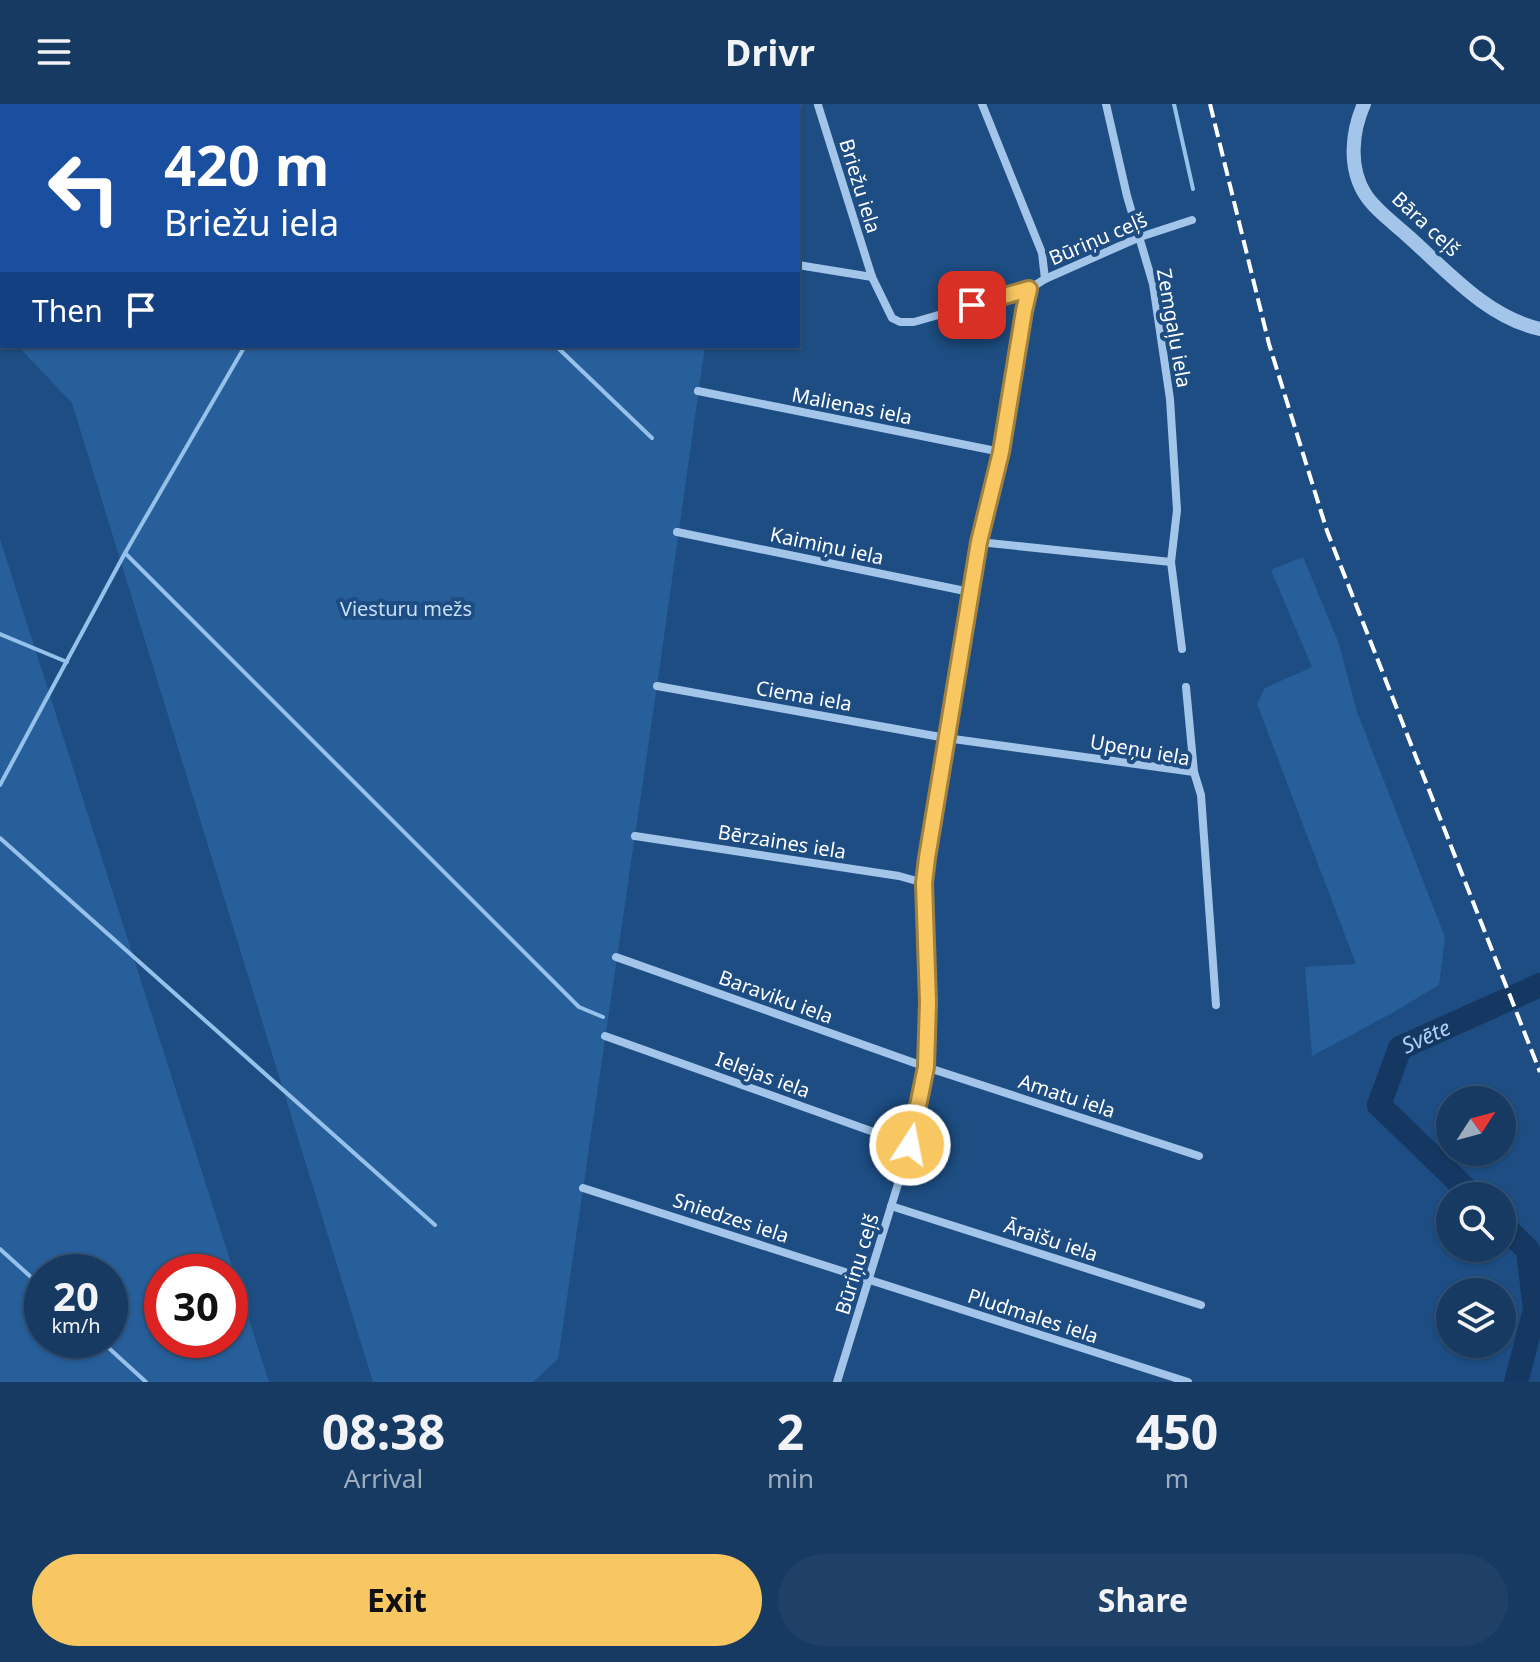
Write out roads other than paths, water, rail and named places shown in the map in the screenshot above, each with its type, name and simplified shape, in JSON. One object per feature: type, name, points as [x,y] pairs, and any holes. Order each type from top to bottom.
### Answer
[{"type":"street","points":[[982,104],[1042,253],[1045,279]]},
{"type":"street","name":"Zemgaļu iela","points":[[1106,104],[1127,196],[1153,284],[1170,399],[1177,510],[1171,562],[1182,649]]},
{"type":"street","name":"Bāra ceļš","points":[[1364,104],[1356,123],[1353,150],[1365,194],[1469,291],[1495,310],[1540,329]]},
{"type":"street","name":"Briežu iela","points":[[818,105],[872,277],[892,318],[900,322],[914,322],[1029,289]]},
{"type":"street","name":"Būriņu ceļš","points":[[837,1382],[910,1145],[926,1067],[928,1002],[924,883],[970,592],[1001,452],[1029,289],[1140,237],[1192,220]]},
{"type":"street","points":[[800,265],[872,277]]},
{"type":"street","name":"Malienas iela","points":[[698,391],[1001,452]]},
{"type":"street","name":"Kaimiņu iela","points":[[677,532],[970,592]]},
{"type":"street","points":[[979,542],[1171,562]]},
{"type":"street","name":"Ciema iela","points":[[657,686],[946,738]]},
{"type":"street","points":[[1186,687],[1194,772]]},
{"type":"street","name":"Upeņu iela","points":[[946,738],[1194,772],[1201,795],[1216,1005]]},
{"type":"street","name":"Bērzaines iela","points":[[635,836],[899,876],[924,883]]},
{"type":"street","name":"Baraviku iela","points":[[616,957],[926,1067]]},
{"type":"street","name":"Ielejas iela","points":[[605,1036],[910,1145]]},
{"type":"street","name":"Amatu iela","points":[[926,1067],[1199,1156]]},
{"type":"street","name":"Sniedzes iela","points":[[583,1188],[869,1280]]},
{"type":"street","name":"Āraišu iela","points":[[891,1206],[1201,1305]]},
{"type":"street","name":"Pludmales iela","points":[[869,1280],[1188,1382]]},
{"type":"waterway","points":[[1174,104],[1193,189]]},
{"type":"waterway","points":[[0,785],[125,553],[244,348]]},
{"type":"waterway","points":[[558,348],[652,438]]},
{"type":"waterway","points":[[125,553],[579,1007],[603,1017]]},
{"type":"waterway","points":[[0,634],[67,662]]},
{"type":"waterway","points":[[0,838],[435,1225]]},
{"type":"waterway","name":"Svēte","points":[[1459,1182],[1379,1105],[1400,1048],[1540,985]]},
{"type":"waterway","name":"Svēte","points":[[1516,1238],[1528,1250],[1535,1310],[1516,1382]]},
{"type":"waterway","points":[[0,1249],[24,1271]]},
{"type":"waterway","points":[[120,1358],[146,1382]]},
{"type":"railway","points":[[1210,104],[1269,344],[1327,531],[1540,1072]]},
{"type":"park label","name":"Viesturu mežs","points":[[406,609]]}]
